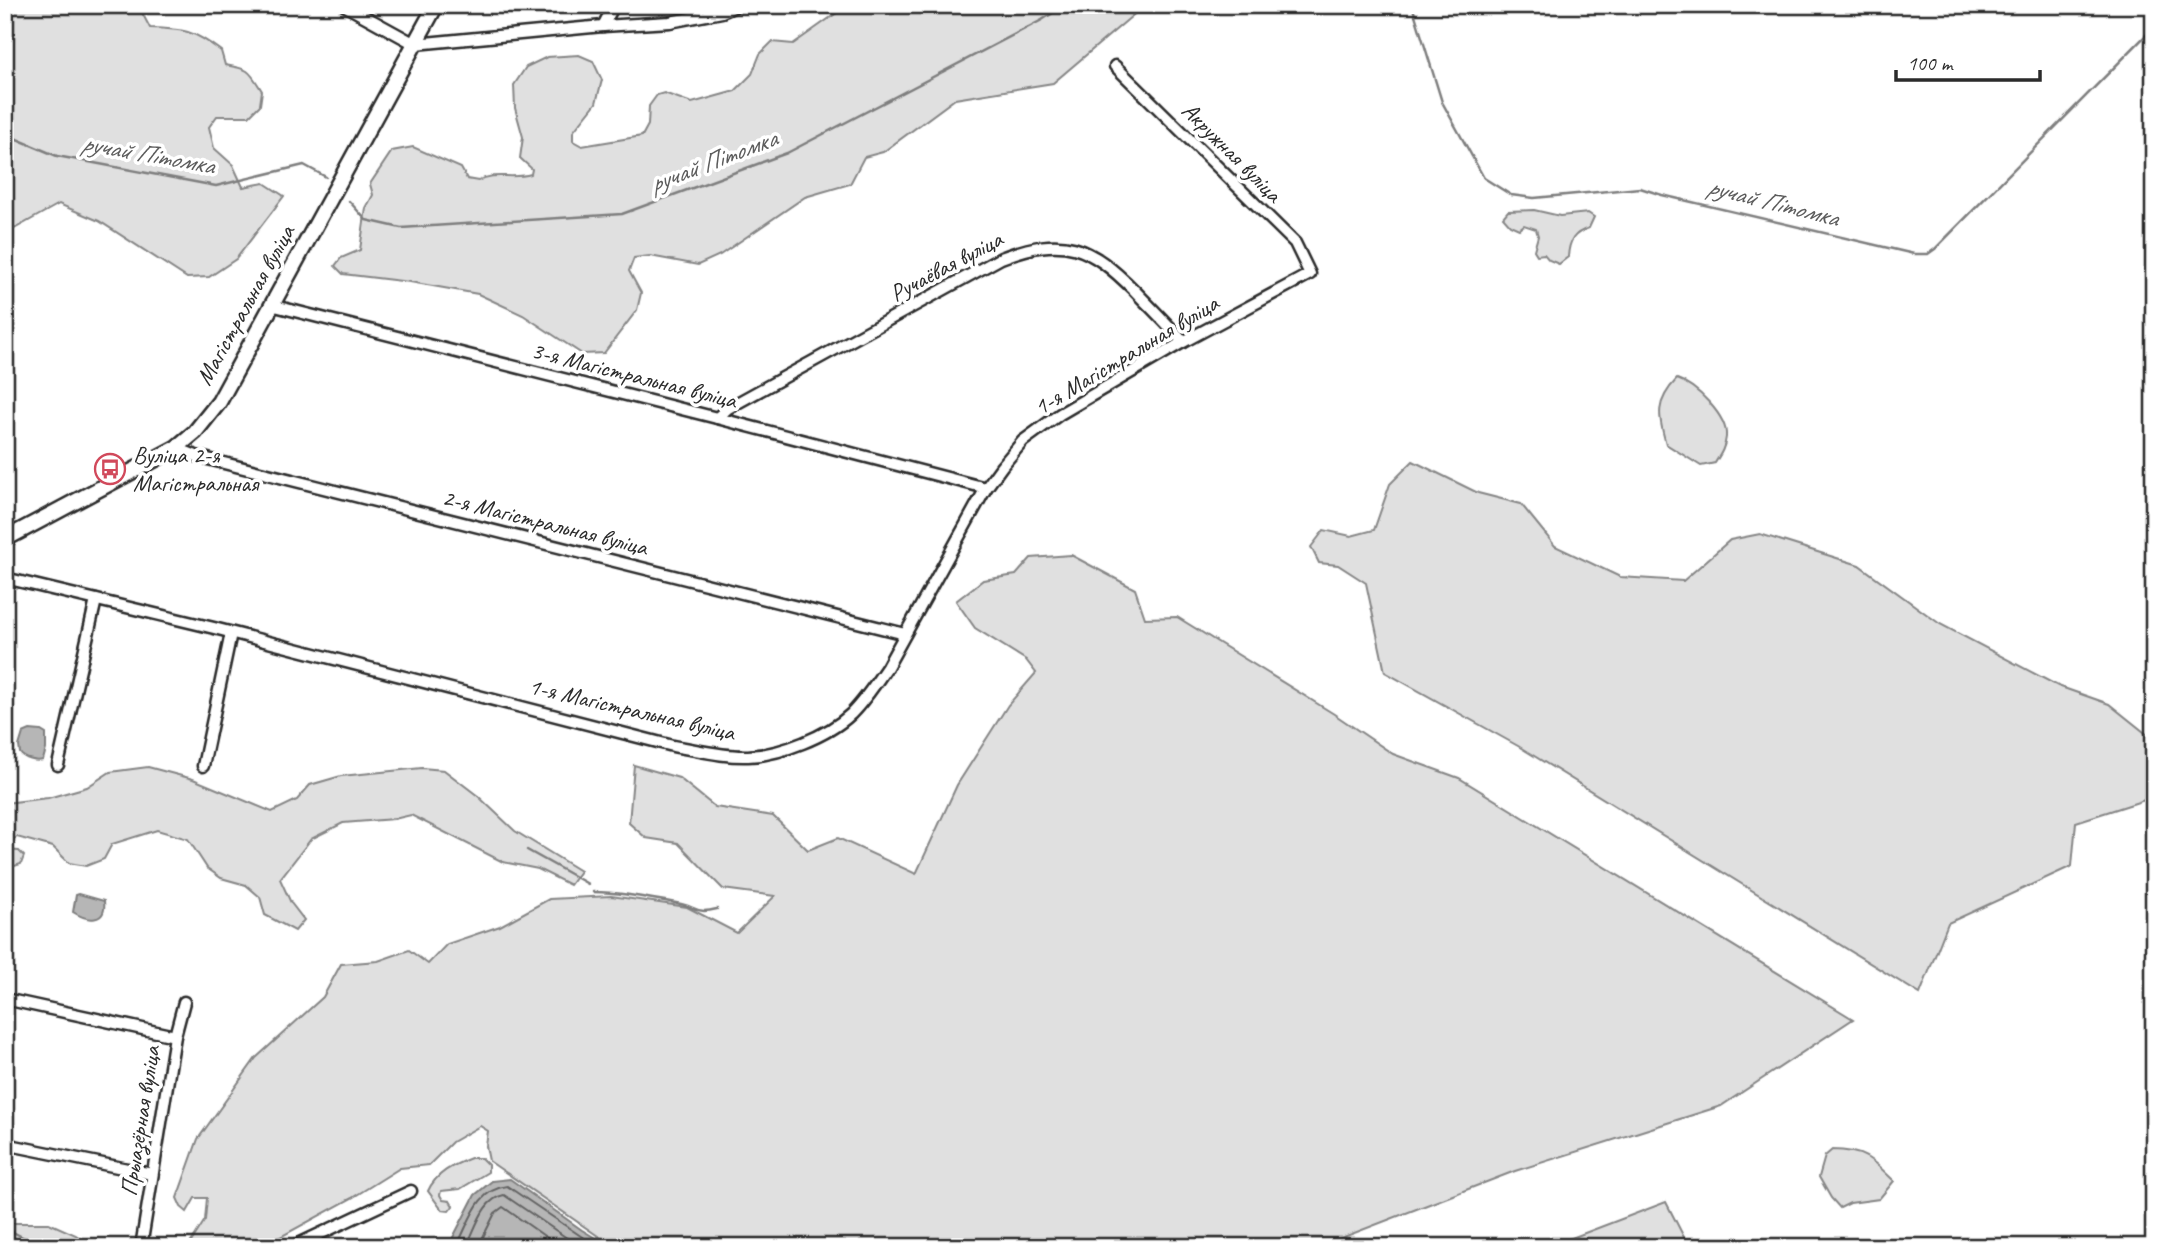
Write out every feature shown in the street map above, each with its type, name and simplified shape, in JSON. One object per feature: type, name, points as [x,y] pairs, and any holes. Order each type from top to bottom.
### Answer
[{"type":"street","points":[[344,5],[415,44],[670,22],[722,12],[738,5]]},
{"type":"street","name":"Магістральная вуліца","points":[[5,539],[176,448],[195,432],[219,402],[436,5]]},
{"type":"street","points":[[603,26],[614,5]]},
{"type":"street","name":"Акружная вуліца","points":[[1115,66],[1295,243],[1310,274]]},
{"type":"street","name":"Ручаёвая вуліца","points":[[717,418],[728,408],[1001,258],[1026,248],[1068,247],[1087,252],[1102,261],[1183,342]]},
{"type":"street","name":"1-я Магістральная вуліца","points":[[5,578],[673,746],[715,754],[749,756],[776,752],[806,742],[850,715],[870,692],[887,667],[986,488],[1023,441],[1060,414],[1183,342],[1310,274]]},
{"type":"street","name":"3-я Магістральная вуліца","points":[[271,305],[986,488]]},
{"type":"street","name":"2-я Магістральная вуліца","points":[[176,448],[196,456],[905,634]]},
{"type":"street","points":[[58,765],[96,600]]},
{"type":"street","points":[[203,766],[231,633]]},
{"type":"street","points":[[5,999],[175,1036]]},
{"type":"street","name":"Прыазёрная вуліца","points":[[141,1247],[175,1036],[184,1002]]},
{"type":"street","points":[[5,1144],[152,1174]]},
{"type":"street","points":[[293,1246],[411,1191]]},
{"type":"shaded area","points":[[5,5],[138,5],[150,28],[180,30],[195,35],[221,51],[225,65],[244,69],[251,75],[262,91],[260,105],[249,116],[217,116],[209,127],[214,148],[233,165],[243,187],[264,183],[284,196],[236,259],[209,277],[187,278],[99,221],[59,204],[5,234]]},
{"type":"shaded area","points":[[848,5],[1145,5],[1053,83],[955,99],[883,152],[864,157],[850,184],[805,197],[720,255],[698,265],[650,256],[634,258],[629,271],[641,293],[637,310],[604,353],[582,354],[523,315],[478,294],[343,274],[335,266],[341,258],[360,250],[366,208],[373,195],[370,184],[392,151],[413,147],[461,168],[467,179],[478,181],[491,177],[531,174],[532,169],[520,158],[523,137],[515,108],[514,85],[526,67],[547,57],[579,55],[593,61],[602,80],[596,103],[573,132],[573,141],[582,146],[642,136],[648,125],[649,106],[657,95],[664,93],[692,103],[735,91],[752,74],[760,54],[772,42],[793,44]]},
{"type":"shaded area","points":[[1534,210],[1560,216],[1588,213],[1594,217],[1589,228],[1573,238],[1568,257],[1559,264],[1549,260],[1544,254],[1537,255],[1534,250],[1538,236],[1536,229],[1524,225],[1519,229],[1510,225],[1503,217],[1508,211]]},
{"type":"shaded area","points":[[1677,379],[1701,395],[1722,420],[1726,437],[1715,463],[1701,466],[1666,444],[1660,410],[1665,395]]},
{"type":"shaded area","points":[[1413,461],[1478,493],[1521,504],[1555,546],[1620,577],[1683,581],[1730,540],[1760,534],[1859,565],[1940,624],[2058,686],[2109,704],[2154,740],[2154,797],[2076,822],[2072,866],[1948,923],[1920,994],[1518,746],[1385,672],[1366,583],[1338,565],[1319,563],[1311,547],[1324,530],[1351,536],[1374,530],[1390,484]]},
{"type":"shaded area","points":[[1071,555],[1135,589],[1145,618],[1177,617],[1334,714],[1393,754],[1459,778],[1853,1019],[1721,1106],[1515,1171],[1318,1247],[614,1247],[489,1161],[486,1146],[488,1131],[480,1126],[452,1142],[429,1165],[400,1168],[352,1198],[262,1247],[188,1247],[205,1220],[207,1198],[195,1198],[187,1212],[177,1198],[198,1139],[256,1058],[323,997],[341,964],[378,961],[409,950],[428,964],[447,944],[500,926],[549,899],[611,896],[687,907],[737,933],[775,896],[723,889],[678,843],[646,838],[629,823],[634,765],[679,778],[715,807],[773,816],[808,850],[838,838],[916,874],[957,785],[1008,705],[1036,673],[1026,660],[975,628],[956,601],[983,580],[1016,575],[1031,558]]},
{"type":"shaded area","points":[[148,767],[193,779],[272,812],[297,800],[310,785],[341,776],[422,768],[444,770],[478,796],[515,831],[580,871],[570,885],[538,869],[503,862],[411,815],[343,823],[311,839],[280,879],[291,903],[304,920],[295,931],[265,915],[260,897],[246,885],[221,878],[207,868],[188,839],[157,830],[112,844],[104,859],[86,866],[69,863],[53,847],[17,837],[9,842],[6,850],[19,851],[24,856],[21,864],[5,869],[5,803],[48,798],[87,787],[110,772]]},
{"type":"shaded area","points":[[1832,1150],[1867,1157],[1894,1181],[1879,1199],[1850,1203],[1840,1208],[1819,1177],[1825,1156]]},
{"type":"shaded area","points":[[471,1158],[481,1158],[488,1165],[488,1172],[460,1189],[441,1191],[443,1200],[450,1201],[453,1206],[449,1211],[442,1210],[428,1191],[431,1185],[446,1170]]},
{"type":"shaded area","points":[[1666,1202],[1689,1247],[1548,1247]]},
{"type":"shaded area","points":[[5,1221],[49,1223],[76,1235],[92,1247],[57,1247],[39,1237],[27,1247],[5,1243]]},
{"type":"water","points":[[30,730],[46,734],[43,760],[30,759],[20,753],[23,733]]},
{"type":"water","points":[[76,895],[104,901],[99,917],[90,919],[73,912]]},
{"type":"water","points":[[510,1179],[610,1247],[448,1247],[475,1195],[492,1181]]},
{"type":"waterway","name":"ручай Пітомка","points":[[349,201],[366,220],[401,228],[622,214],[787,153],[1042,20],[1065,5]]},
{"type":"waterway","name":"ручай Пітомка","points":[[1412,5],[1442,102],[1484,178],[1511,195],[1534,198],[1640,188],[1914,254],[1928,254],[1935,249],[2154,27]]},
{"type":"waterway","name":"ручай Пітомка","points":[[5,134],[57,156],[216,186],[304,165],[326,177]]},
{"type":"waterway","points":[[527,850],[588,884]]},
{"type":"waterway","points":[[593,892],[648,898],[701,911],[717,909]]},
{"type":"waterway","points":[[5,1228],[42,1247]]},
{"type":"place","name":"Вуліца 2-я Магістральная","points":[[110,469]]}]
